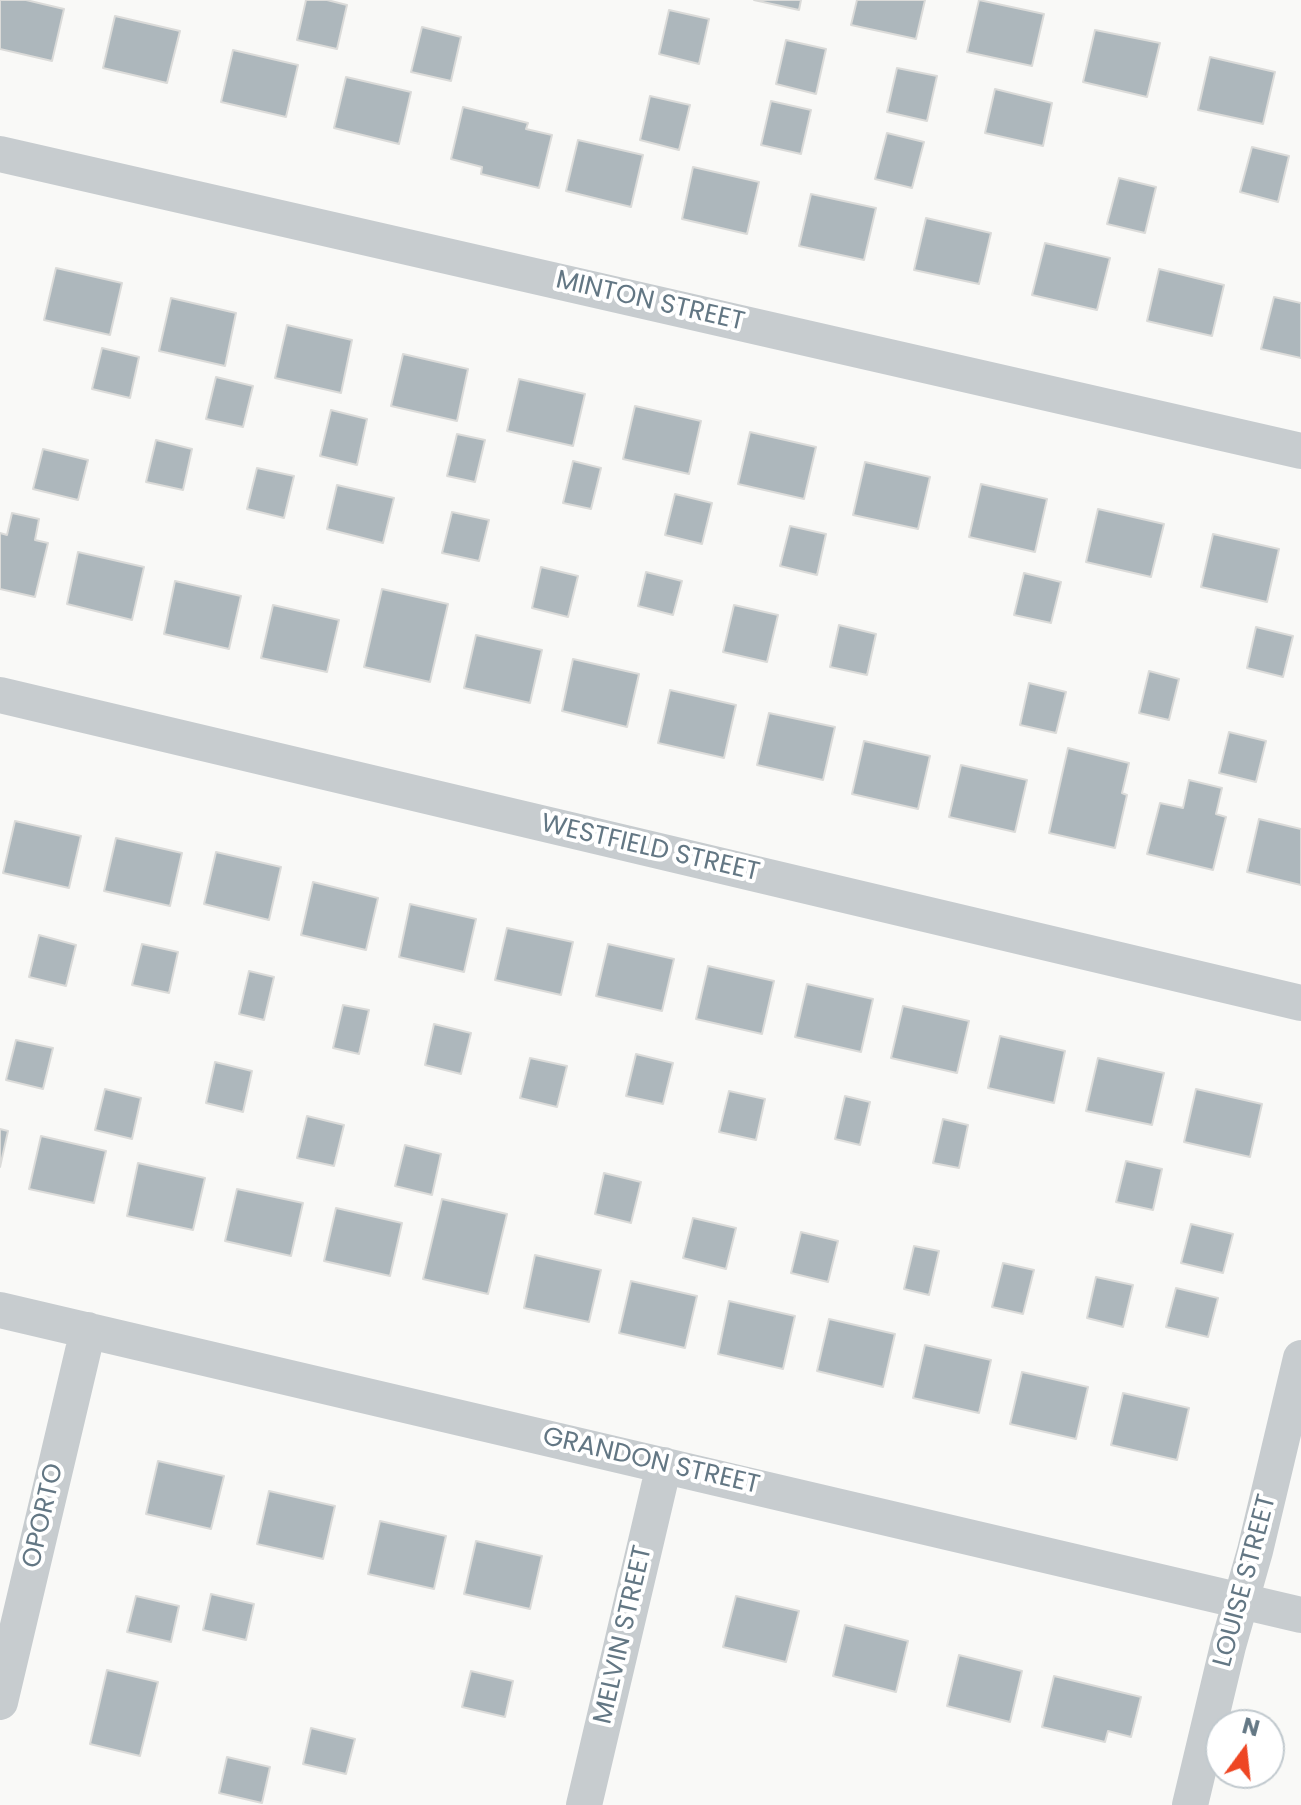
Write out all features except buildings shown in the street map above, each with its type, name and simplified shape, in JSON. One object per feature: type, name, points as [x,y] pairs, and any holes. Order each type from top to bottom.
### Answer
[{"type":"street","name":"MINTON STREET","points":[[0,154],[1301,451]]},
{"type":"street","name":"WESTFIELD STREET","points":[[0,695],[1301,1003]]},
{"type":"street","name":"GRANDON STREET","points":[[0,1310],[1301,1615]]},
{"type":"street","name":"OPORTO","points":[[0,1702],[88,1330]]},
{"type":"street","name":"LOUISE STREET","points":[[1190,1805],[1301,1358]]},
{"type":"street","name":"MELVIN STREET","points":[[584,1805],[664,1465]]}]
